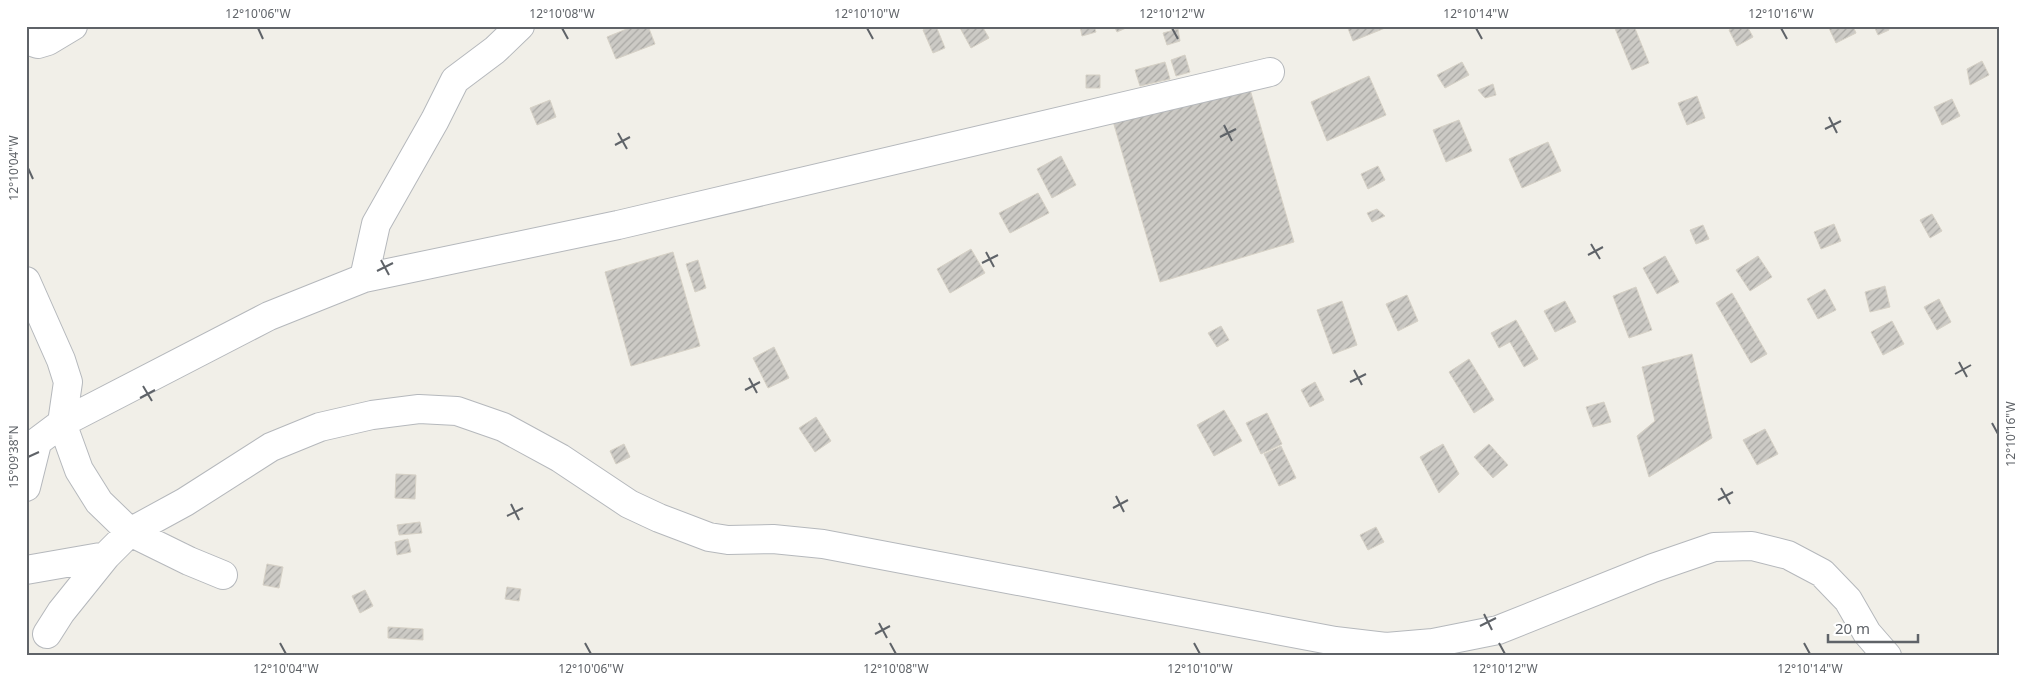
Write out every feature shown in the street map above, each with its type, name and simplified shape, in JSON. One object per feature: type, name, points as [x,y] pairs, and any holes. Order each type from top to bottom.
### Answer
[{"type":"street","points":[[26,40],[38,44],[48,41],[73,26]]},
{"type":"street","points":[[364,278],[376,224],[435,120],[455,80],[495,50],[520,26]]},
{"type":"street","points":[[26,487],[32,447],[62,423],[269,316],[364,278],[618,225],[1270,72]]},
{"type":"street","points":[[26,281],[61,360],[68,382],[62,423],[79,470],[99,502],[130,532],[189,561],[223,575]]},
{"type":"street","points":[[47,634],[61,612],[106,556],[130,532],[185,502],[271,447],[320,427],[372,415],[419,409],[457,410],[503,428],[530,441],[630,504],[659,518],[708,537],[728,540],[773,539],[823,544],[1325,640],[1386,647],[1433,643],[1498,630],[1653,568],[1714,547],[1752,546],[1788,555],[1822,573],[1848,600],[1867,633],[1887,656]]},
{"type":"street","points":[[26,570],[106,556]]},
{"type":"building","points":[[634,26],[648,26],[655,44],[616,59],[607,37]]},
{"type":"building","points":[[936,26],[945,48],[933,53],[923,30]]},
{"type":"building","points":[[959,26],[982,26],[989,38],[971,48]]},
{"type":"building","points":[[1080,26],[1094,26],[1096,32],[1082,36]]},
{"type":"building","points":[[1114,26],[1126,26],[1126,28],[1117,32]]},
{"type":"building","points":[[1347,26],[1390,26],[1353,41]]},
{"type":"building","points":[[1614,26],[1634,26],[1649,63],[1632,70]]},
{"type":"building","points":[[1735,26],[1747,26],[1753,37],[1737,46],[1729,30]]},
{"type":"building","points":[[1828,26],[1853,26],[1856,33],[1836,43]]},
{"type":"building","points":[[1874,26],[1888,26],[1889,30],[1878,35]]},
{"type":"building","points":[[1178,29],[1180,41],[1167,45],[1163,33]]},
{"type":"building","points":[[1185,55],[1190,72],[1176,76],[1171,60]]},
{"type":"building","points":[[1982,61],[1989,75],[1970,85],[1967,69]]},
{"type":"building","points":[[1165,62],[1170,79],[1140,86],[1135,70]]},
{"type":"building","points":[[1462,62],[1469,75],[1445,88],[1437,75]]},
{"type":"building","points":[[1245,72],[1294,242],[1160,282],[1110,111]]},
{"type":"building","points":[[1086,75],[1100,75],[1100,88],[1086,88]]},
{"type":"building","points":[[1369,76],[1386,115],[1327,141],[1311,102]]},
{"type":"building","points":[[1493,84],[1496,95],[1485,98],[1478,90]]},
{"type":"building","points":[[1697,96],[1705,118],[1687,125],[1678,103]]},
{"type":"building","points":[[1952,99],[1960,116],[1942,125],[1934,107]]},
{"type":"building","points":[[550,100],[556,117],[537,125],[530,108]]},
{"type":"building","points":[[1459,120],[1472,151],[1446,162],[1433,130]]},
{"type":"building","points":[[1548,142],[1561,171],[1522,188],[1509,159]]},
{"type":"building","points":[[1061,156],[1076,185],[1052,198],[1037,169]]},
{"type":"building","points":[[1378,166],[1385,180],[1368,189],[1361,174]]},
{"type":"building","points":[[1038,193],[1049,213],[1010,233],[999,213]]},
{"type":"building","points":[[1377,209],[1385,216],[1372,222],[1367,213]]},
{"type":"building","points":[[1932,214],[1942,231],[1930,238],[1920,220]]},
{"type":"building","points":[[1834,224],[1841,241],[1821,249],[1814,232]]},
{"type":"building","points":[[1703,225],[1709,239],[1696,244],[1690,230]]},
{"type":"building","points":[[971,249],[985,273],[950,293],[937,269]]},
{"type":"building","points":[[673,252],[700,346],[631,366],[605,272]]},
{"type":"building","points":[[1665,256],[1679,282],[1657,294],[1643,268]]},
{"type":"building","points":[[1758,256],[1772,277],[1750,291],[1736,270]]},
{"type":"building","points":[[698,260],[706,288],[695,292],[686,264]]},
{"type":"building","points":[[1885,286],[1890,307],[1870,312],[1865,292]]},
{"type":"building","points":[[1636,287],[1652,330],[1629,338],[1613,296]]},
{"type":"building","points":[[1825,289],[1836,310],[1818,319],[1807,299]]},
{"type":"building","points":[[1732,293],[1767,354],[1751,363],[1716,303]]},
{"type":"building","points":[[1407,295],[1418,321],[1398,331],[1386,304]]},
{"type":"building","points":[[1939,299],[1951,322],[1937,330],[1924,307]]},
{"type":"building","points":[[1342,301],[1357,345],[1333,354],[1317,310]]},
{"type":"building","points":[[1565,301],[1576,322],[1555,332],[1544,311]]},
{"type":"building","points":[[1516,320],[1538,359],[1524,367],[1510,342],[1499,348],[1491,333]]},
{"type":"building","points":[[1892,321],[1904,344],[1883,355],[1871,332]]},
{"type":"building","points":[[1221,326],[1229,340],[1217,347],[1208,333]]},
{"type":"building","points":[[774,347],[789,378],[768,388],[753,358]]},
{"type":"building","points":[[1692,354],[1712,438],[1649,477],[1637,436],[1655,421],[1642,367]]},
{"type":"building","points":[[1469,359],[1494,400],[1474,413],[1449,372]]},
{"type":"building","points":[[1315,382],[1324,400],[1310,407],[1301,390]]},
{"type":"building","points":[[1604,402],[1611,422],[1593,427],[1586,407]]},
{"type":"building","points":[[1224,410],[1242,441],[1214,456],[1197,425]]},
{"type":"building","points":[[1267,413],[1282,444],[1261,454],[1246,423]]},
{"type":"building","points":[[816,417],[831,441],[815,452],[799,428]]},
{"type":"building","points":[[1765,429],[1778,454],[1757,465],[1743,440]]},
{"type":"building","points":[[624,444],[630,457],[616,464],[610,451]]},
{"type":"building","points":[[1443,444],[1459,474],[1439,493],[1420,457]]},
{"type":"building","points":[[1489,444],[1508,465],[1493,478],[1474,457]]},
{"type":"building","points":[[1281,446],[1296,478],[1279,486],[1264,454]]},
{"type":"building","points":[[396,474],[416,475],[415,499],[395,498]]},
{"type":"building","points":[[420,522],[422,533],[399,535],[397,525]]},
{"type":"building","points":[[1376,527],[1384,542],[1368,550],[1360,535]]},
{"type":"building","points":[[408,539],[411,552],[397,555],[395,542]]},
{"type":"building","points":[[267,564],[283,567],[279,588],[263,585]]},
{"type":"building","points":[[507,587],[521,589],[519,601],[505,599]]},
{"type":"building","points":[[365,590],[373,606],[360,613],[352,596]]},
{"type":"building","points":[[388,627],[423,629],[423,640],[388,638]]}]
